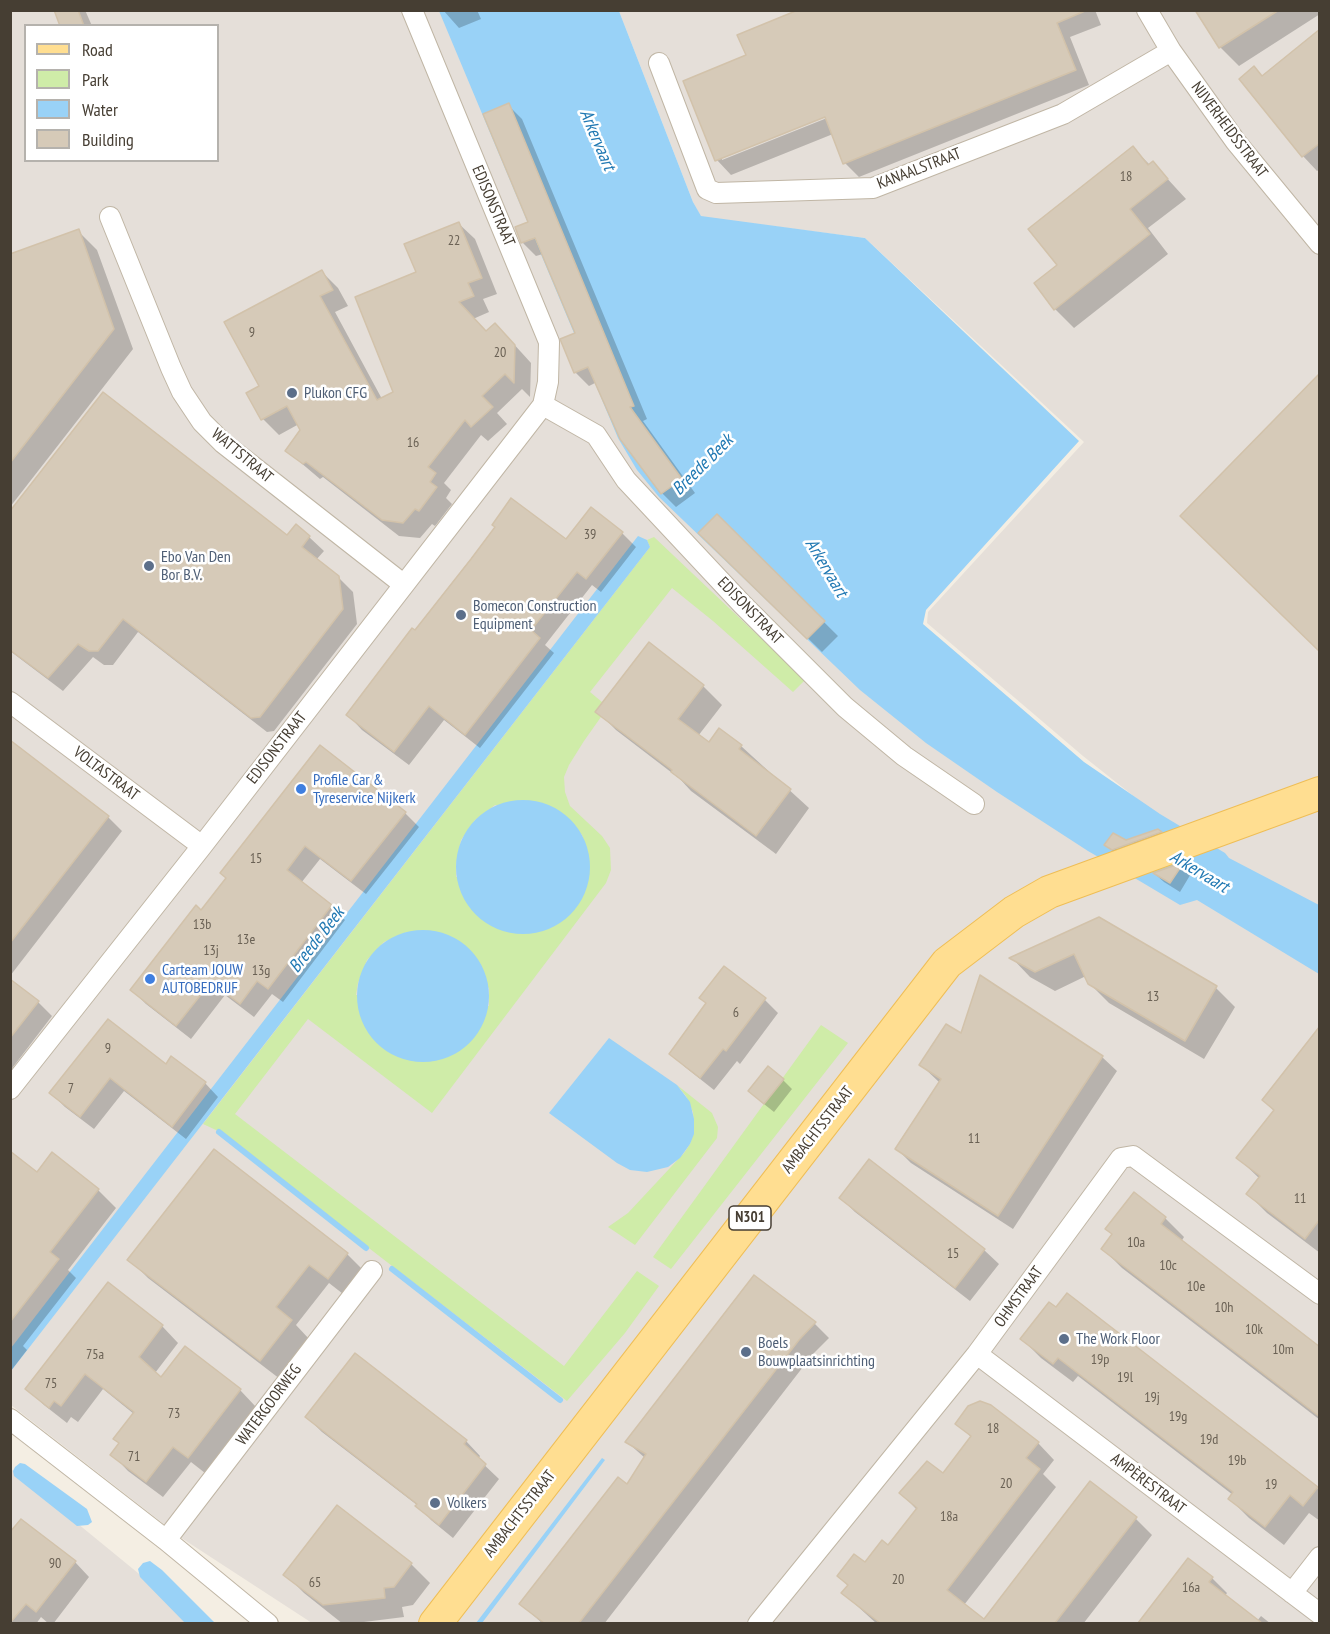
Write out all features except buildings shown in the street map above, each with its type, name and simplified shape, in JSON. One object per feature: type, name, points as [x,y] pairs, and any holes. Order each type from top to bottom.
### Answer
[{"type":"main road","name":"AMBACHTSSTRAAT","points":[[435,1623],[946,963],[1014,912],[1048,892],[1320,793]]},
{"type":"street","name":"EDISONSTRAAT","points":[[10,1089],[202,846],[543,405],[548,382],[549,342],[412,10]]},
{"type":"street","name":"NIJVERHEIDSSTRAAT","points":[[1147,10],[1171,51],[1236,142],[1320,244]]},
{"type":"street","name":"KANAALSTRAAT","points":[[659,63],[707,189],[716,193],[873,188],[1063,114],[1171,51]]},
{"type":"street","name":"WATTSTRAAT","points":[[110,218],[171,368],[182,392],[202,422],[223,444],[404,584]]},
{"type":"street","name":"EDISONSTRAAT","points":[[543,405],[596,435],[626,480],[742,604],[844,707],[904,756],[974,804]]},
{"type":"street","name":"VOLTASTRAAT","points":[[10,702],[202,846]]},
{"type":"street","name":"OHMSTRAAT","points":[[758,1623],[977,1354],[1121,1158],[1133,1156],[1320,1294]]},
{"type":"street","name":"WATERGOORWEG","points":[[166,1540],[372,1271]]},
{"type":"street","name":"AMPÈRESTRAAT","points":[[977,1354],[1320,1614]]},
{"type":"street","points":[[10,1419],[166,1540],[268,1623]]},
{"type":"street","points":[[1292,1593],[1320,1557]]},
{"type":"shaded area","name":"Arkervaart","points":[[10,11],[479,11],[681,491],[1170,825],[1083,756],[927,623],[928,612],[1084,442],[865,238],[701,217],[693,202],[619,11],[1319,11],[1319,913],[1201,842],[1319,959],[1319,1623],[312,1623],[183,1539],[11,1405]]},
{"type":"shaded area","points":[[11,1469],[199,1623],[11,1623]]},
{"type":"green space","points":[[654,537],[805,680],[793,692],[672,588],[590,692],[608,707],[584,741],[564,777],[565,792],[570,806],[602,836],[610,848],[611,870],[606,883],[432,1113],[308,1019],[235,1114],[564,1366],[637,1271],[659,1286],[625,1333],[567,1401],[216,1130],[203,1124],[650,547],[647,540]],"holes":[[[495,805],[566,816],[582,835],[589,858],[456,877],[461,840],[475,820]],[[407,932],[489,988],[489,1006],[356,995],[367,960],[384,942]]]},
{"type":"green space","points":[[821,1025],[848,1043],[671,1269],[653,1257]]},
{"type":"green space","points":[[677,1085],[712,1113],[718,1127],[717,1138],[635,1245],[608,1227],[628,1213],[690,1144],[694,1127],[693,1112],[686,1096]]},
{"type":"water","name":"Breede Beek","points":[[439,11],[619,11],[693,202],[701,216],[865,238],[1079,441],[926,610],[923,624],[1084,762],[1160,814],[1225,853],[1229,858],[1319,905],[1319,974],[1197,900],[1180,905],[1088,851],[926,743],[860,690],[659,497],[637,470],[618,438]]},
{"type":"water","points":[[638,536],[647,540],[650,547],[11,1371],[11,1348]]},
{"type":"water","points":[[523,800],[549,805],[570,820],[585,841],[590,867],[585,893],[570,914],[549,929],[523,934],[497,929],[476,914],[461,893],[456,867],[461,841],[476,820],[497,805]]},
{"type":"water","points":[[423,930],[448,935],[470,949],[484,971],[489,996],[484,1021],[470,1043],[448,1057],[423,1062],[398,1057],[376,1043],[362,1021],[357,996],[362,971],[376,949],[398,935]]},
{"type":"water","points":[[609,1038],[677,1085],[690,1102],[694,1119],[694,1134],[680,1158],[668,1167],[647,1172],[630,1170],[549,1113]]},
{"type":"water","points":[[602,1458],[605,1460],[482,1623],[476,1623]]},
{"type":"water","points":[[20,1463],[25,1464],[87,1509],[92,1522],[88,1525],[77,1526],[14,1476],[13,1471]]},
{"type":"water","points":[[150,1561],[215,1623],[185,1623],[140,1577],[138,1569],[143,1563]]},
{"type":"waterway","points":[[219,1132],[366,1248]]},
{"type":"waterway","points":[[392,1269],[560,1400]]},
{"type":"place","name":"Plukon CFG","points":[[292,393]]},
{"type":"place","name":"Ebo Van Den Bor B.V.","points":[[149,566]]},
{"type":"place","name":"Bomecon Construction Equipment","points":[[461,615]]},
{"type":"place","name":"Profile Car & Tyreservice Nijkerk","points":[[301,789]]},
{"type":"place","name":"Carteam JOUW AUTOBEDRIJF","points":[[150,979]]},
{"type":"place","name":"The Work Floor","points":[[1064,1339]]},
{"type":"place","name":"Boels Bouwplaatsinrichting","points":[[746,1352]]},
{"type":"place","name":"Volkers","points":[[435,1503]]}]
